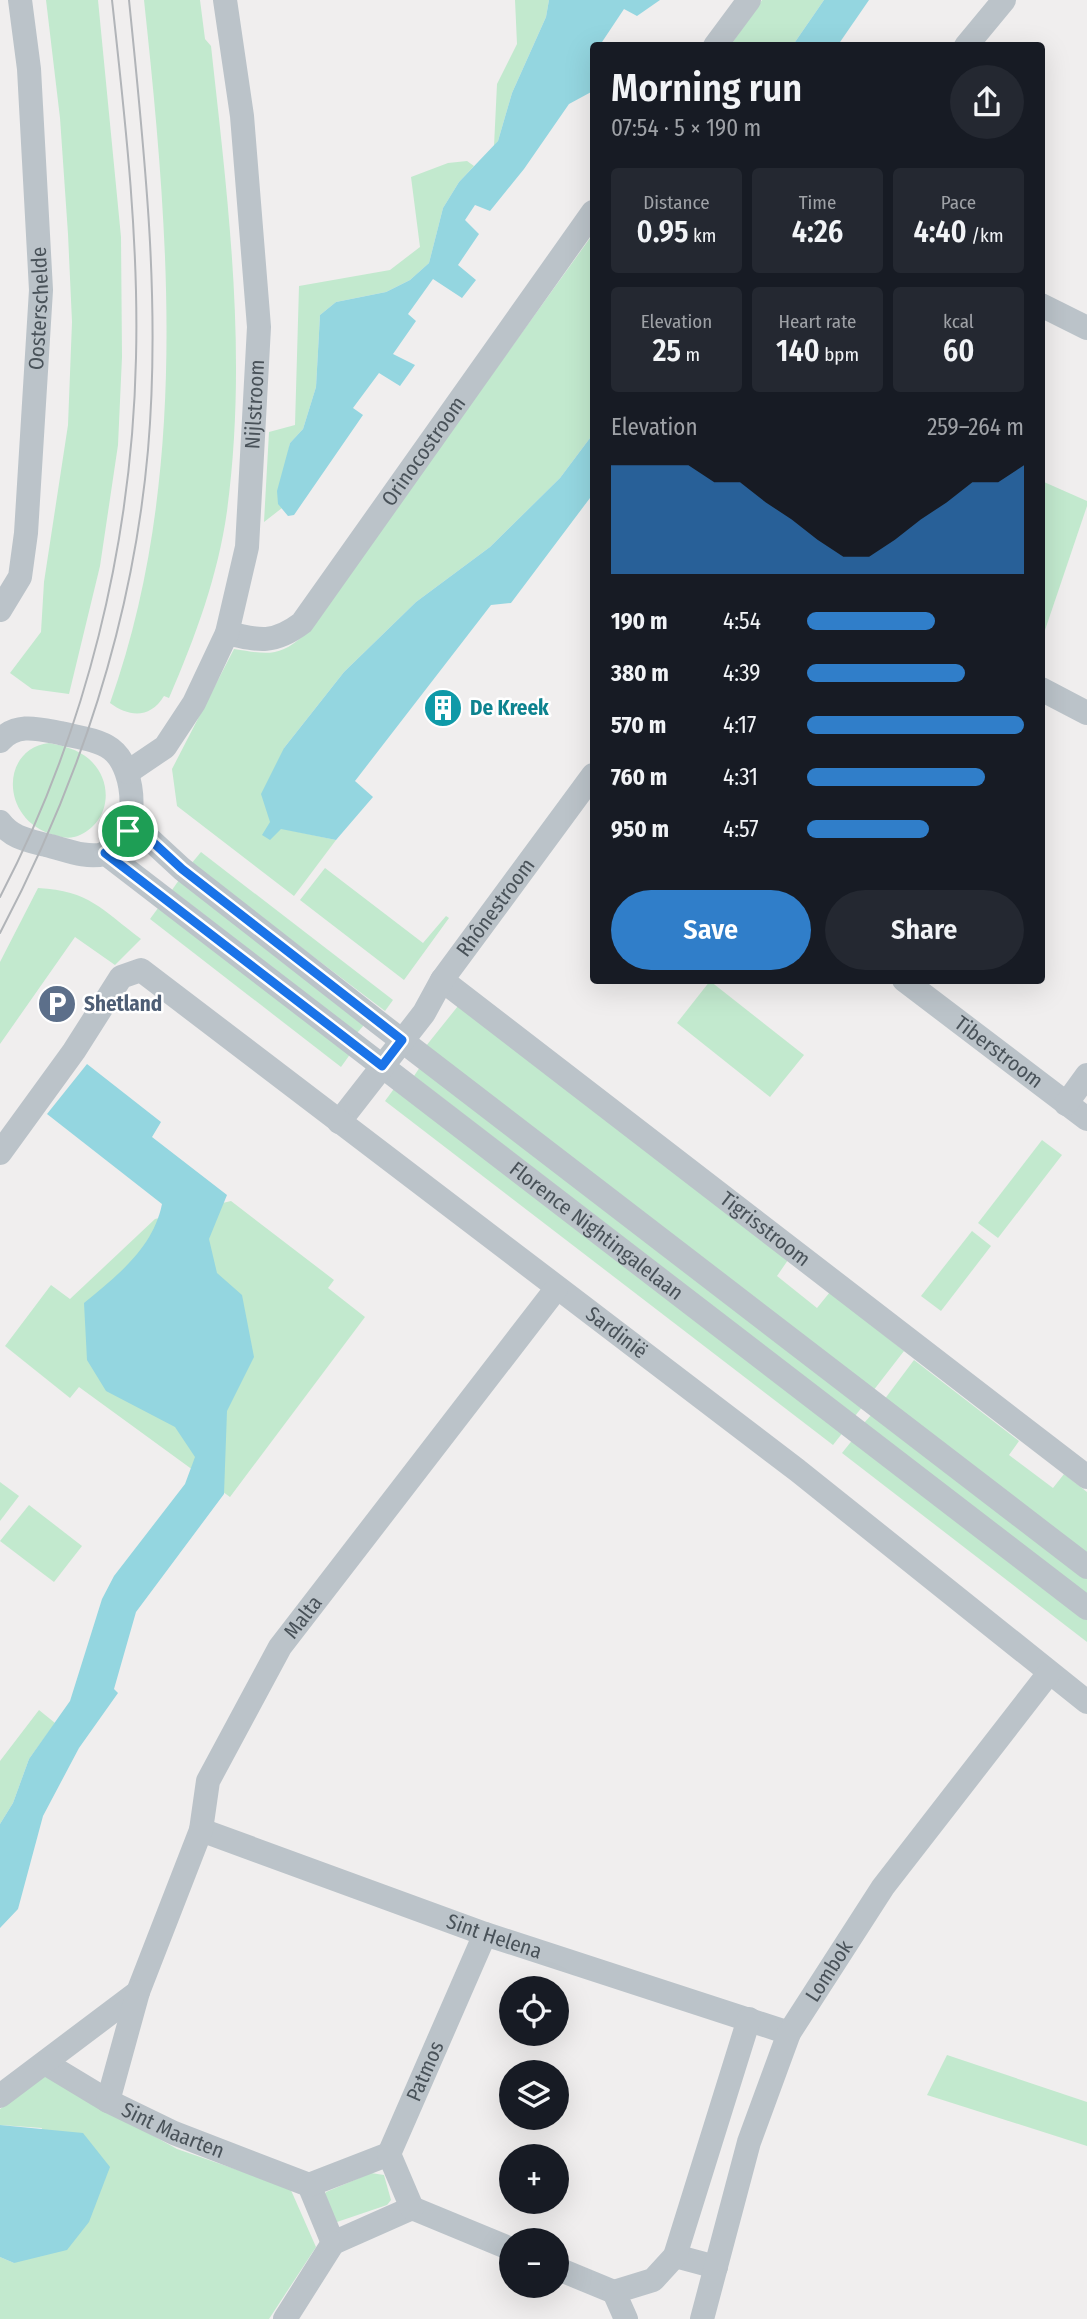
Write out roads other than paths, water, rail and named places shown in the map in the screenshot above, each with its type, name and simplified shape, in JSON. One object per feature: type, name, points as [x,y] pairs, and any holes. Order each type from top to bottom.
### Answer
[{"type":"street","name":"Oosterschelde","points":[[0,610],[20,577],[26,533],[41,290],[29,69],[20,0]]},
{"type":"street","name":"Nijlstroom","points":[[128,772],[165,747],[194,704],[227,633],[247,547],[259,327],[242,116],[225,0]]},
{"type":"street","points":[[718,42],[749,0]]},
{"type":"street","points":[[968,42],[1004,0]]},
{"type":"street","name":"Orinocostroom","points":[[227,633],[257,640],[282,638],[302,623],[590,216]]},
{"type":"street","points":[[1045,307],[1087,328]]},
{"type":"street","points":[[1045,691],[1087,713]]},
{"type":"street","points":[[0,739],[22,727],[99,743],[118,755],[128,772],[130,821],[125,839],[105,853],[95,856],[16,837],[0,822]]},
{"type":"street","name":"Rhônestroom","points":[[402,1040],[432,1002],[442,980],[590,779]]},
{"type":"street","name":"Florence Nightingalelaan","points":[[130,821],[182,869],[1087,1567]]},
{"type":"street","name":"Florence Nightingalelaan","points":[[105,853],[1087,1608]]},
{"type":"street","name":"Sardinië","points":[[0,1153],[74,1051],[121,977],[141,970],[556,1289],[797,1470],[1087,1702]]},
{"type":"street","name":"Tigrisstroom","points":[[442,980],[1087,1477]]},
{"type":"street","name":"Tiberstroom","points":[[913,984],[1087,1119]]},
{"type":"street","points":[[339,1122],[402,1040]]},
{"type":"street","points":[[1066,1104],[1087,1075]]},
{"type":"street","name":"Malta","points":[[108,2101],[138,1992],[201,1830],[208,1780],[281,1647],[556,1289]]},
{"type":"street","name":"Lombok","points":[[702,2319],[749,2142],[789,2033],[883,1887],[1049,1673]]},
{"type":"street","name":"Sint Helena","points":[[201,1830],[485,1934],[789,2033]]},
{"type":"street","name":"Patmos","points":[[389,2154],[485,1934]]},
{"type":"street","points":[[0,2096],[138,1992]]},
{"type":"street","points":[[569,2273],[614,2292],[653,2280],[675,2256],[749,2019]]},
{"type":"street","name":"Sint Maarten","points":[[45,2063],[108,2101],[174,2133],[309,2185]]},
{"type":"street","points":[[333,2243],[309,2185],[389,2154],[412,2208],[499,2244]]},
{"type":"street","points":[[285,2319],[333,2243],[412,2208]]},
{"type":"street","points":[[675,2256],[716,2267]]},
{"type":"street","points":[[614,2292],[626,2319]]},
{"type":"water","points":[[549,0],[660,0],[637,16],[624,9],[602,42],[590,42],[590,93],[569,104],[524,169],[490,211],[475,205],[465,220],[479,234],[458,265],[476,280],[462,298],[433,279],[408,314],[416,321],[393,354],[415,365],[400,386],[379,373],[353,408],[363,415],[294,515],[288,516],[278,504],[277,491],[290,443],[303,429],[316,387],[320,315],[336,302],[386,292],[410,280],[429,263],[443,208],[459,182],[498,141],[512,93],[546,17]]},
{"type":"water","points":[[824,0],[869,0],[840,42],[795,42]]},
{"type":"water","points":[[590,438],[590,498],[511,603],[491,605],[355,781],[373,797],[336,840],[281,829],[270,840],[262,835],[270,822],[261,794],[284,748],[344,672],[416,602],[490,547],[560,478]]},
{"type":"water","points":[[87,1064],[161,1122],[152,1137],[227,1195],[209,1239],[217,1273],[242,1295],[254,1357],[227,1411],[224,1494],[136,1612],[114,1689],[118,1693],[79,1748],[43,1816],[18,1909],[0,1928],[0,1824],[13,1803],[29,1759],[70,1701],[102,1599],[114,1576],[185,1484],[195,1457],[175,1427],[106,1391],[87,1360],[84,1303],[132,1260],[151,1234],[162,1204],[47,1114]]},
{"type":"water","points":[[0,2125],[83,2133],[110,2167],[89,2222],[67,2250],[14,2263],[0,2257]]},
{"type":"tram line","points":[[0,897],[57,769],[80,703],[114,567],[125,497],[133,428],[136,358],[135,268],[130,179],[112,0]]},
{"type":"tram line","points":[[0,933],[28,876],[78,759],[115,638],[141,513],[152,394],[152,281],[145,168],[129,0]]},
{"type":"place","name":"De Kreek","points":[[443,708]]},
{"type":"place","name":"Shetland","points":[[57,1004]]}]
